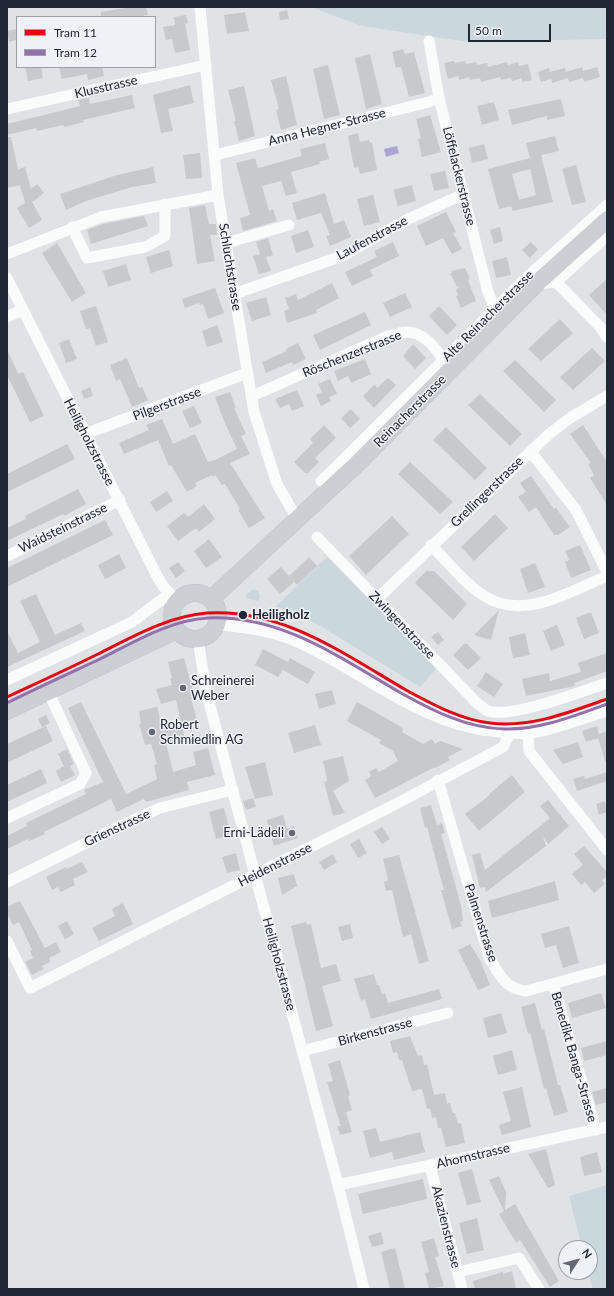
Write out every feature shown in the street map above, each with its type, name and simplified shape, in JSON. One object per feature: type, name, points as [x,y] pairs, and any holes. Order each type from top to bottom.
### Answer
[{"type":"main road","name":"Reinacherstrasse","points":[[211,599],[357,464],[536,284],[607,220]]},
{"type":"main road","points":[[194,593],[201,594],[211,599],[217,610],[217,623],[211,632],[198,639],[185,637],[177,630],[173,623],[173,597],[194,593]]},
{"type":"main road","points":[[7,710],[177,630]]},
{"type":"street","name":"Schluchtstrasse","points":[[200,7],[218,194],[254,412],[277,484],[297,519]]},
{"type":"street","name":"Löffelackerstrasse","points":[[429,40],[439,98],[488,292],[495,309]]},
{"type":"street","name":"Klusstrasse","points":[[7,109],[206,65]]},
{"type":"street","name":"Anna Hegner-Strasse","points":[[215,155],[429,102],[439,98]]},
{"type":"street","points":[[7,254],[72,227],[101,217],[218,194]]},
{"type":"street","name":"Laufenstrasse","points":[[234,294],[342,256],[408,219],[464,194]]},
{"type":"street","points":[[72,227],[87,258],[145,247],[165,236],[165,204]]},
{"type":"street","name":"Alte Reinacherstrasse","points":[[321,481],[562,244],[607,205]]},
{"type":"street","points":[[226,243],[289,225]]},
{"type":"street","points":[[607,236],[556,282],[600,327],[607,337]]},
{"type":"street","name":"Heiligholzstrasse","points":[[7,278],[158,578],[173,597]]},
{"type":"street","name":"Alte Reinacherstrasse","points":[[536,284],[556,282]]},
{"type":"street","points":[[7,317],[22,310]]},
{"type":"street","name":"Röschenzerstrasse","points":[[252,396],[388,336],[407,332],[423,337],[444,360]]},
{"type":"street","name":"Pilgerstrasse","points":[[85,434],[248,373]]},
{"type":"street","name":"Grellingerstrasse","points":[[377,599],[431,545],[530,451],[570,418],[607,396]]},
{"type":"street","points":[[530,451],[576,510],[607,572]]},
{"type":"street","name":"Waidsteinstrasse","points":[[7,556],[120,500]]},
{"type":"street","name":"Zwingenstrasse","points":[[318,537],[478,704],[489,712],[506,712],[534,706],[607,683]]},
{"type":"street","points":[[431,545],[479,591],[503,605],[528,606],[550,601],[607,576]]},
{"type":"street","points":[[7,680],[132,622],[173,597]]},
{"type":"street","points":[[217,623],[251,626],[300,641],[410,704],[437,717],[476,728],[510,732],[528,732],[558,725],[607,709]]},
{"type":"street","name":"Heiligholzstrasse","points":[[198,639],[206,691],[338,1185],[364,1289]]},
{"type":"street","points":[[7,818],[80,784],[86,773],[48,691]]},
{"type":"street","name":"Heidenstrasse","points":[[7,941],[30,988],[392,806],[438,780],[503,747],[510,732]]},
{"type":"street","points":[[528,732],[530,751],[607,850]]},
{"type":"street","name":"Palmenstrasse","points":[[438,780],[489,958],[502,977],[514,990],[526,991],[607,969]]},
{"type":"street","name":"Grienstrasse","points":[[7,882],[160,808],[233,790]]},
{"type":"street","name":"Benedikt Banga-Strasse","points":[[553,984],[596,1130]]},
{"type":"street","name":"Birkenstrasse","points":[[302,1051],[448,1013]]},
{"type":"street","name":"Ahornstrasse","points":[[338,1185],[607,1127]]},
{"type":"street","name":"Akazienstrasse","points":[[430,1166],[462,1289]]},
{"type":"street","points":[[458,1272],[519,1258],[539,1289]]},
{"type":"shaded area","points":[[311,7],[607,7],[607,39],[468,42],[362,26]]},
{"type":"shaded area","points":[[397,146],[399,153],[386,157],[384,149]]},
{"type":"shaded area","points":[[327,557],[437,668],[420,687],[317,624],[276,606]]},
{"type":"shaded area","points":[[253,589],[258,591],[260,596],[259,601],[246,598],[246,595]]},
{"type":"shaded area","points":[[607,1185],[607,1289],[593,1289],[590,1280],[598,1280],[598,1240],[580,1240],[569,1196]]},
{"type":"building","points":[[131,7],[146,7],[148,15],[101,16],[101,12]]},
{"type":"building","points":[[287,10],[289,19],[280,20],[279,12]]},
{"type":"building","points":[[245,12],[249,31],[227,34],[224,15]]},
{"type":"building","points":[[186,15],[188,23],[185,24],[190,50],[175,53],[172,39],[166,40],[163,27],[175,25],[174,17]]},
{"type":"building","points":[[16,29],[16,40],[9,42],[7,31]]},
{"type":"building","points":[[403,49],[405,54],[414,52],[425,93],[409,97],[401,67],[396,68],[392,52]]},
{"type":"building","points":[[370,54],[382,104],[366,109],[355,58]]},
{"type":"building","points":[[454,61],[455,63],[465,61],[466,64],[476,62],[477,65],[487,63],[488,67],[507,62],[508,65],[518,62],[519,66],[528,64],[532,80],[522,82],[522,78],[512,81],[511,78],[501,80],[500,77],[481,82],[480,78],[470,80],[469,77],[459,80],[458,76],[448,79],[444,63]]},
{"type":"building","points":[[328,65],[340,115],[324,119],[313,69]]},
{"type":"building","points":[[582,67],[583,71],[597,67],[600,77],[584,82],[583,78],[569,82],[568,78],[552,83],[551,79],[541,82],[538,72],[549,68],[550,72],[565,68],[566,72]]},
{"type":"building","points":[[25,68],[41,68],[43,78],[28,81]]},
{"type":"building","points":[[59,68],[102,68],[104,76],[88,80],[87,74],[62,79]]},
{"type":"building","points":[[286,76],[297,125],[281,130],[276,110],[279,109],[271,80]]},
{"type":"building","points":[[190,85],[194,103],[168,109],[173,131],[161,133],[153,95]]},
{"type":"building","points":[[244,86],[255,136],[239,141],[234,121],[236,121],[228,90]]},
{"type":"building","points":[[132,95],[135,108],[83,120],[84,122],[64,127],[63,125],[37,131],[36,128],[7,135],[7,124],[80,106],[78,100],[89,98],[90,104]]},
{"type":"building","points":[[561,99],[565,116],[547,120],[547,116],[512,125],[508,110]]},
{"type":"building","points":[[494,102],[499,120],[482,125],[477,106]]},
{"type":"building","points":[[430,115],[441,152],[422,157],[418,139],[421,138],[416,119]]},
{"type":"building","points":[[358,133],[360,142],[369,140],[370,143],[372,142],[377,170],[360,174],[358,167],[354,168],[348,136]]},
{"type":"building","points":[[555,136],[559,151],[541,155],[553,202],[513,211],[511,206],[499,209],[488,169],[530,158],[526,143]],"holes":[[[530,169],[536,195],[519,200],[512,174]]]},
{"type":"building","points":[[7,137],[11,137],[18,169],[25,167],[31,189],[37,184],[44,193],[32,202],[42,220],[29,228],[17,208],[25,203],[20,185],[7,188]]},
{"type":"building","points":[[325,143],[329,159],[319,162],[320,164],[291,172],[297,193],[286,196],[281,181],[262,186],[269,211],[273,209],[277,221],[243,231],[240,218],[250,215],[236,163],[255,158],[258,168],[302,156],[300,149]]},
{"type":"building","points":[[484,144],[488,159],[472,163],[469,148]]},
{"type":"building","points":[[200,153],[202,178],[186,179],[183,155]]},
{"type":"building","points":[[576,165],[586,202],[572,205],[562,169]]},
{"type":"building","points":[[153,167],[156,183],[132,187],[86,201],[66,210],[60,194],[117,175]]},
{"type":"building","points":[[445,171],[449,188],[434,191],[430,174]]},
{"type":"building","points":[[412,185],[416,201],[398,206],[393,190]]},
{"type":"building","points":[[325,193],[334,224],[344,220],[351,237],[330,246],[326,236],[330,235],[321,213],[297,220],[292,203]]},
{"type":"building","points":[[373,195],[380,222],[364,226],[357,199]]},
{"type":"building","points":[[205,205],[209,224],[216,224],[217,235],[210,235],[215,261],[197,264],[189,208]]},
{"type":"building","points":[[446,212],[456,232],[453,233],[462,249],[452,254],[443,238],[426,246],[417,226]]},
{"type":"building","points":[[144,216],[148,226],[91,244],[87,230],[103,224]]},
{"type":"building","points":[[500,227],[503,241],[494,244],[490,230]]},
{"type":"building","points":[[308,230],[314,247],[296,253],[291,236]]},
{"type":"building","points":[[268,238],[273,255],[266,257],[271,271],[259,274],[253,256],[260,254],[256,242]]},
{"type":"building","points":[[393,242],[399,256],[370,270],[373,276],[352,286],[345,272],[377,257],[374,251]]},
{"type":"building","points":[[531,242],[538,249],[530,258],[522,250]]},
{"type":"building","points":[[57,243],[86,293],[72,302],[42,253]]},
{"type":"building","points":[[169,250],[173,266],[151,273],[146,257]]},
{"type":"building","points":[[507,257],[511,275],[496,278],[492,261]]},
{"type":"building","points":[[126,264],[131,280],[108,287],[103,271]]},
{"type":"building","points":[[465,268],[470,279],[468,280],[476,301],[461,308],[456,296],[458,295],[456,290],[460,286],[457,287],[450,273],[452,273],[451,271]]},
{"type":"building","points":[[607,279],[607,315],[589,295]]},
{"type":"building","points":[[332,283],[339,298],[316,310],[317,313],[287,323],[284,311],[289,309],[285,298],[296,294],[298,300]]},
{"type":"building","points":[[215,288],[224,313],[208,319],[203,304],[199,305],[199,303],[185,308],[182,299]]},
{"type":"building","points":[[405,293],[412,307],[390,317],[383,303]]},
{"type":"building","points":[[266,297],[271,315],[252,321],[246,303]]},
{"type":"building","points":[[96,306],[108,342],[96,346],[90,328],[86,329],[80,311]]},
{"type":"building","points":[[439,306],[457,325],[447,335],[429,316]]},
{"type":"building","points":[[365,312],[371,325],[320,350],[313,335]]},
{"type":"building","points":[[560,319],[573,333],[541,361],[528,349]]},
{"type":"building","points":[[217,325],[223,342],[207,347],[202,331]]},
{"type":"building","points":[[69,339],[77,359],[66,363],[59,343]]},
{"type":"building","points":[[298,343],[306,359],[293,365],[292,362],[266,373],[262,362],[287,351],[286,349]]},
{"type":"building","points":[[413,344],[426,358],[415,369],[403,356]]},
{"type":"building","points":[[592,348],[605,361],[573,390],[560,377]]},
{"type":"building","points":[[7,349],[18,374],[23,372],[44,416],[30,422],[7,375]]},
{"type":"building","points":[[127,358],[139,388],[142,387],[148,400],[132,407],[120,379],[116,381],[110,365]]},
{"type":"building","points":[[365,359],[371,374],[351,383],[348,376],[338,381],[334,371]]},
{"type":"building","points":[[515,360],[556,400],[544,412],[503,371]]},
{"type":"building","points":[[388,378],[396,385],[374,408],[363,396],[375,384],[377,388]]},
{"type":"building","points":[[330,379],[337,394],[329,397],[331,401],[321,406],[316,395],[322,392],[318,384]]},
{"type":"building","points":[[90,387],[93,396],[84,399],[81,391]]},
{"type":"building","points":[[297,390],[304,406],[292,411],[289,404],[280,408],[275,399]]},
{"type":"building","points":[[230,392],[236,408],[234,408],[246,434],[241,436],[250,454],[230,463],[265,518],[249,528],[225,484],[222,485],[215,475],[195,483],[197,486],[187,492],[171,465],[169,466],[158,440],[124,454],[119,443],[149,430],[146,425],[162,419],[173,444],[195,434],[208,462],[215,460],[237,449],[215,397]]},
{"type":"building","points":[[480,394],[522,434],[510,446],[468,405]]},
{"type":"building","points":[[194,406],[202,423],[190,428],[182,411]]},
{"type":"building","points":[[351,409],[360,419],[350,428],[341,418]]},
{"type":"building","points":[[324,425],[336,438],[315,458],[319,462],[308,473],[305,473],[294,462],[313,443],[310,439]]},
{"type":"building","points":[[583,425],[607,462],[607,505],[590,478],[594,475],[588,464],[591,463],[570,434]]},
{"type":"building","points":[[446,427],[487,468],[475,480],[433,440]]},
{"type":"building","points":[[67,444],[75,459],[7,492],[7,474]]},
{"type":"building","points":[[410,462],[453,502],[440,514],[398,474]]},
{"type":"building","points":[[531,476],[554,509],[556,508],[570,527],[558,535],[554,535],[536,507],[529,512],[518,497],[526,492],[520,483]]},
{"type":"building","points":[[78,489],[86,504],[64,516],[63,514],[7,541],[7,528],[26,519],[25,516]]},
{"type":"building","points":[[167,491],[173,501],[156,512],[150,502]]},
{"type":"building","points":[[204,504],[215,519],[199,532],[196,528],[178,541],[167,526],[184,513],[188,517]]},
{"type":"building","points":[[495,514],[508,528],[474,561],[461,547]]},
{"type":"building","points":[[392,516],[409,534],[366,575],[349,556]]},
{"type":"building","points":[[105,520],[113,535],[7,587],[7,568]]},
{"type":"building","points":[[209,539],[222,557],[206,568],[194,551]]},
{"type":"building","points":[[580,545],[591,570],[571,578],[565,562],[569,560],[565,551]]},
{"type":"building","points":[[119,554],[126,568],[105,579],[98,565]]},
{"type":"building","points":[[309,557],[317,566],[297,585],[289,576]]},
{"type":"building","points":[[178,562],[185,571],[176,578],[169,568]]},
{"type":"building","points":[[535,563],[545,587],[528,593],[520,569]]},
{"type":"building","points":[[281,567],[294,582],[280,594],[267,579]]},
{"type":"building","points":[[426,571],[434,571],[467,604],[453,620],[415,583]]},
{"type":"building","points":[[36,594],[55,635],[81,623],[85,631],[7,667],[7,631],[18,653],[40,642],[20,601]]},
{"type":"building","points":[[499,610],[491,640],[474,635]]},
{"type":"building","points":[[591,612],[599,633],[584,639],[576,618]]},
{"type":"building","points":[[557,625],[565,645],[551,651],[543,631]]},
{"type":"building","points":[[438,632],[444,640],[438,645],[431,637]]},
{"type":"building","points":[[525,633],[530,655],[513,658],[509,637]]},
{"type":"building","points":[[464,644],[467,644],[481,658],[468,670],[453,655]]},
{"type":"building","points":[[263,649],[288,662],[290,658],[315,672],[308,684],[283,670],[278,677],[255,665]]},
{"type":"building","points":[[607,653],[607,671],[574,683],[575,686],[526,696],[522,679],[549,673],[550,681],[581,672],[578,663]]},
{"type":"building","points":[[184,658],[195,698],[191,699],[198,723],[182,727],[176,700],[161,704],[156,689],[172,685],[168,662]]},
{"type":"building","points":[[486,672],[503,684],[494,697],[477,686]]},
{"type":"building","points":[[332,690],[336,704],[319,709],[315,694]]},
{"type":"building","points":[[81,702],[126,794],[157,779],[154,765],[157,764],[151,744],[145,745],[139,724],[141,724],[139,711],[157,707],[163,731],[182,726],[185,738],[166,743],[173,772],[196,765],[193,752],[208,748],[215,775],[187,782],[189,790],[146,802],[144,799],[117,812],[111,799],[44,832],[45,834],[29,841],[28,839],[7,849],[7,836],[27,826],[26,823],[86,794],[84,790],[103,782],[68,708]]},
{"type":"building","points":[[357,702],[398,725],[403,729],[402,732],[423,744],[432,739],[435,744],[440,741],[463,749],[448,757],[450,760],[375,798],[365,780],[371,776],[369,772],[376,768],[379,772],[398,761],[393,751],[379,743],[381,740],[347,721]]},
{"type":"building","points":[[46,715],[50,723],[42,727],[38,719]]},
{"type":"building","points":[[315,725],[321,745],[294,753],[288,733]]},
{"type":"building","points":[[46,726],[53,741],[7,763],[7,744]]},
{"type":"building","points":[[597,726],[599,734],[607,731],[607,761],[605,761],[598,738],[586,742],[582,731]]},
{"type":"building","points":[[578,742],[583,757],[563,764],[553,750]]},
{"type":"building","points":[[67,749],[74,764],[70,766],[75,775],[61,782],[56,771],[64,766],[58,754]]},
{"type":"building","points":[[343,756],[349,781],[333,791],[345,813],[333,816],[324,782],[327,781],[328,784],[323,761]]},
{"type":"building","points":[[265,762],[273,795],[255,799],[245,767]]},
{"type":"building","points":[[41,769],[47,783],[7,802],[7,785]]},
{"type":"building","points":[[607,772],[607,781],[577,791],[573,779],[584,776],[585,779]]},
{"type":"building","points":[[512,775],[525,792],[479,831],[465,814],[490,795],[489,794]]},
{"type":"building","points":[[253,798],[256,807],[246,810],[243,801]]},
{"type":"building","points":[[548,800],[569,826],[548,844],[543,837],[546,846],[486,892],[485,887],[480,888],[472,855],[480,853],[485,870],[550,818],[540,806]]},
{"type":"building","points":[[605,801],[607,812],[599,815],[596,804]]},
{"type":"building","points":[[431,805],[437,825],[442,823],[445,833],[441,834],[461,905],[463,921],[460,922],[462,926],[452,929],[441,890],[444,890],[427,827],[425,828],[420,808]]},
{"type":"building","points":[[224,808],[231,835],[216,839],[209,812]]},
{"type":"building","points":[[283,815],[287,829],[294,826],[298,838],[274,846],[267,820]]},
{"type":"building","points":[[382,827],[390,839],[382,844],[374,832]]},
{"type":"building","points":[[359,839],[367,853],[358,858],[350,844]]},
{"type":"building","points":[[584,846],[607,872],[607,876],[602,880],[605,884],[594,893],[585,882],[581,885],[572,874],[583,865],[574,854]]},
{"type":"building","points":[[236,853],[240,870],[227,873],[222,857]]},
{"type":"building","points":[[333,854],[337,862],[324,870],[319,862]]},
{"type":"building","points":[[399,855],[429,961],[419,964],[411,934],[403,937],[392,890],[386,891],[384,882],[388,880],[383,859]]},
{"type":"building","points":[[82,862],[88,872],[73,879],[75,885],[61,892],[58,887],[52,890],[46,877],[66,867],[67,869]]},
{"type":"building","points":[[294,874],[297,886],[282,895],[278,878]]},
{"type":"building","points":[[555,881],[559,900],[492,918],[488,901]]},
{"type":"building","points":[[20,901],[45,948],[56,942],[61,952],[49,958],[50,962],[42,966],[44,969],[32,975],[25,962],[33,958],[30,951],[32,950],[19,922],[13,925],[7,913],[7,907]]},
{"type":"building","points":[[123,903],[133,924],[99,941],[92,928],[115,916],[112,909]]},
{"type":"building","points":[[67,921],[74,934],[65,939],[58,926]]},
{"type":"building","points":[[306,922],[307,925],[311,924],[321,968],[336,964],[341,981],[322,986],[333,1026],[316,1031],[291,926]]},
{"type":"building","points":[[350,924],[353,938],[342,941],[338,927]]},
{"type":"building","points":[[569,926],[579,963],[563,968],[556,945],[545,948],[541,934]]},
{"type":"building","points":[[470,944],[480,960],[490,985],[478,990],[458,950]]},
{"type":"building","points":[[374,974],[377,985],[379,985],[382,994],[385,993],[388,1003],[439,989],[442,999],[371,1019],[365,999],[361,1001],[354,979]]},
{"type":"building","points":[[601,993],[606,1008],[572,1018],[568,1003]]},
{"type":"building","points":[[535,1003],[542,1030],[544,1029],[558,1085],[560,1085],[568,1112],[554,1116],[546,1088],[544,1089],[530,1033],[528,1034],[521,1007]]},
{"type":"building","points":[[501,1013],[507,1033],[488,1038],[483,1018]]},
{"type":"building","points":[[410,1036],[418,1056],[422,1055],[424,1065],[427,1064],[434,1095],[445,1093],[447,1104],[450,1103],[458,1124],[461,1123],[465,1143],[446,1147],[441,1128],[438,1128],[436,1117],[432,1118],[430,1108],[427,1109],[422,1089],[412,1091],[402,1060],[399,1060],[397,1052],[393,1053],[390,1041]]},
{"type":"building","points":[[607,1041],[607,1055],[584,1061],[581,1048]]},
{"type":"building","points":[[512,1050],[517,1070],[498,1075],[493,1056]]},
{"type":"building","points":[[340,1060],[350,1095],[348,1096],[352,1110],[346,1112],[352,1132],[340,1135],[337,1126],[341,1126],[327,1082],[333,1081],[328,1064]]},
{"type":"building","points":[[522,1087],[531,1127],[502,1135],[499,1125],[511,1121],[503,1092]]},
{"type":"building","points":[[607,1088],[607,1102],[596,1105],[592,1092]]},
{"type":"building","points":[[376,1128],[380,1142],[420,1132],[425,1152],[394,1160],[392,1152],[370,1158],[363,1131]]},
{"type":"building","points":[[546,1149],[555,1185],[548,1188],[528,1154]]},
{"type":"building","points":[[597,1152],[602,1172],[584,1176],[580,1157]]},
{"type":"building","points":[[472,1169],[481,1202],[467,1205],[458,1173]]},
{"type":"building","points":[[499,1176],[506,1192],[505,1210],[515,1204],[559,1281],[550,1287],[520,1240],[516,1243],[499,1214],[504,1211],[489,1180]]},
{"type":"building","points":[[423,1179],[427,1199],[363,1214],[358,1194]]},
{"type":"building","points":[[477,1218],[484,1250],[467,1254],[459,1223]]},
{"type":"building","points":[[381,1232],[384,1244],[372,1247],[368,1236]]},
{"type":"building","points":[[434,1238],[439,1256],[435,1257],[444,1286],[429,1289],[425,1273],[429,1272],[421,1242]]},
{"type":"building","points":[[395,1248],[405,1289],[390,1289],[381,1252]]},
{"type":"building","points":[[512,1271],[516,1289],[475,1289],[473,1281],[503,1272],[503,1274]]},
{"type":"tram line","name":"11","points":[[7,697],[137,634],[164,623],[178,618],[207,613],[235,613],[261,618],[287,626],[311,636],[336,648],[406,690],[436,706],[468,719],[505,724],[535,721],[565,714],[607,699]]},
{"type":"tram line","name":"12","points":[[9,702],[166,627],[208,618],[235,619],[286,631],[333,653],[425,706],[464,722],[490,728],[517,729],[543,725],[607,704]]},
{"type":"place","name":"Heiligholz","points":[[243,615]]},
{"type":"place","name":"Schreinerei Weber","points":[[183,688]]},
{"type":"place","name":"Robert Schmiedlin AG","points":[[152,732]]},
{"type":"place","name":"Erni-Lädeli","points":[[292,833]]}]
